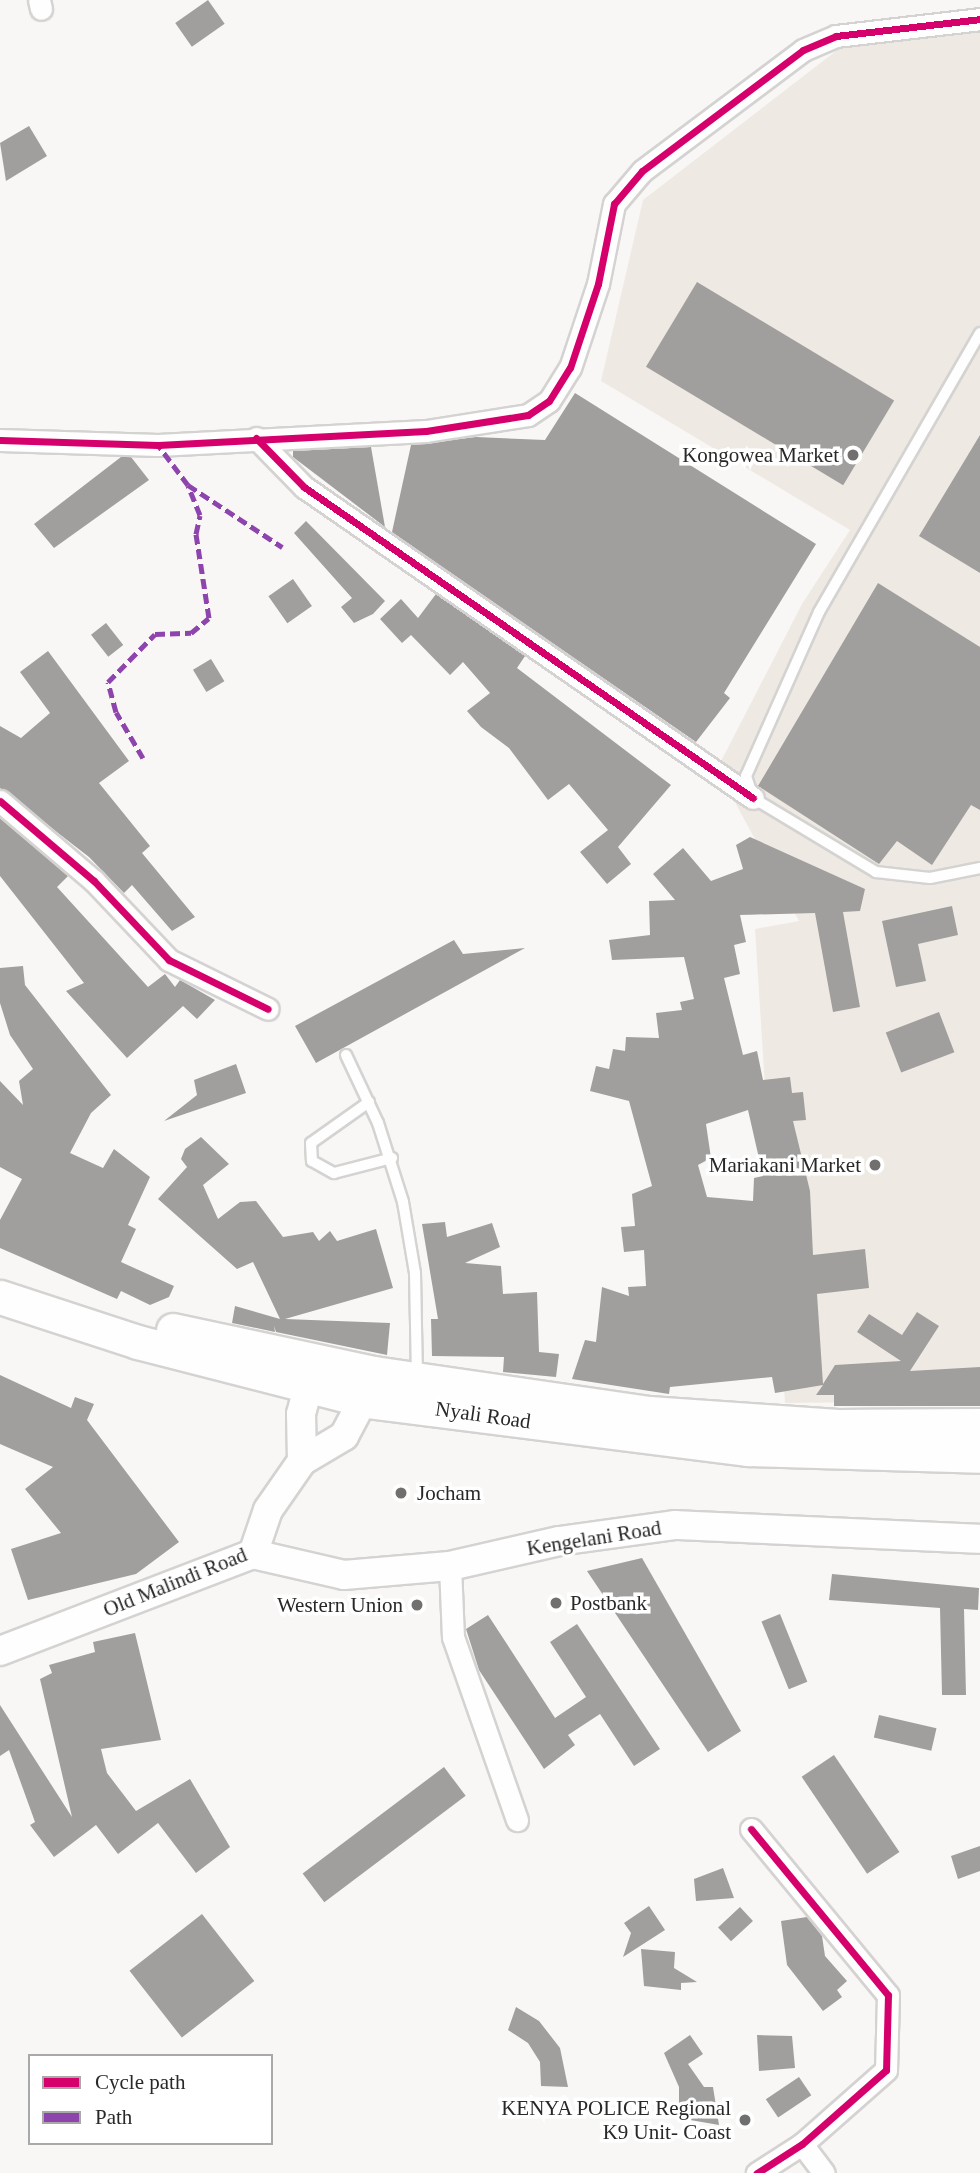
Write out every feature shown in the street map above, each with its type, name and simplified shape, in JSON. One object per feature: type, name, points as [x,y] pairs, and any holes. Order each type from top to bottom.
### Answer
[{"type":"highway","name":"Nyali Road","points":[[0,1278],[181,1332],[310,1375]]},
{"type":"highway","name":"Nyali Road","points":[[0,1297],[310,1375],[748,1449],[980,1456]]},
{"type":"highway","name":"Nyali Road","points":[[371,1387],[417,1378],[649,1413],[838,1426],[980,1425]]},
{"type":"main road","points":[[302,1461],[310,1375]]},
{"type":"main road","name":"Old Malindi Road","points":[[0,1651],[253,1554],[268,1510],[302,1461],[335,1444],[371,1387]]},
{"type":"main road","name":"Kengelani Road","points":[[253,1554],[344,1575],[450,1566],[559,1541],[676,1525],[980,1539]]},
{"type":"street","points":[[0,440],[158,445],[426,430],[528,415],[549,401],[569,368],[598,284],[614,204],[642,171],[803,50],[836,36],[980,19]]},
{"type":"street","points":[[256,438],[315,495],[753,799]]},
{"type":"street","points":[[0,801],[94,881],[169,960],[268,1009]]},
{"type":"street","points":[[450,1566],[453,1637],[517,1820]]},
{"type":"street","points":[[751,1829],[888,1994],[886,2070],[802,2144],[757,2173]]},
{"type":"street","points":[[802,2144],[824,2173]]},
{"type":"lane","points":[[980,333],[820,612],[746,776],[753,799],[876,872],[930,878],[980,868]]},
{"type":"lane","points":[[346,1055],[392,1158],[415,1273],[417,1378]]},
{"type":"lane","points":[[369,1102],[311,1143],[312,1161],[334,1173],[392,1158]]},
{"type":"shaded area","name":"Kongowea Market","points":[[980,17],[980,1401],[785,1403],[755,929],[799,921],[717,769],[802,604],[850,530],[601,381],[643,200],[858,34]]},
{"type":"building","points":[[208,0],[225,24],[192,47],[175,23]]},
{"type":"building","points":[[29,126],[47,156],[6,181],[0,143]]},
{"type":"building","points":[[697,282],[894,400],[843,485],[646,367]]},
{"type":"building","points":[[575,393],[816,544],[724,693],[730,698],[696,742],[392,532],[411,445],[476,437],[545,440]]},
{"type":"building","points":[[980,435],[980,573],[919,536]]},
{"type":"building","points":[[371,447],[385,527],[293,457],[293,451]]},
{"type":"building","points":[[121,457],[131,457],[149,480],[54,548],[34,524]]},
{"type":"building","points":[[306,521],[385,601],[373,614],[354,623],[341,607],[352,598],[294,533]]},
{"type":"building","points":[[293,579],[312,606],[287,623],[268,596]]},
{"type":"building","points":[[878,583],[980,647],[980,810],[971,805],[932,865],[897,841],[879,864],[758,786]]},
{"type":"building","points":[[436,594],[525,656],[517,668],[671,785],[618,847],[631,864],[607,884],[580,852],[608,830],[569,784],[548,800],[509,748],[481,727],[467,711],[490,693],[463,662],[450,675],[411,635],[402,643],[380,619],[401,599],[418,618]]},
{"type":"building","points":[[106,623],[123,645],[108,657],[91,635]]},
{"type":"building","points":[[48,651],[129,761],[99,783],[150,846],[142,853],[195,917],[172,931],[132,885],[124,893],[89,857],[0,788],[0,726],[21,738],[50,713],[20,672]]},
{"type":"building","points":[[211,659],[224,681],[206,692],[193,670]]},
{"type":"building","points":[[0,818],[68,876],[57,887],[148,987],[165,974],[175,987],[180,980],[215,1000],[197,1019],[183,1006],[127,1058],[66,991],[84,983],[0,876]]},
{"type":"building","points":[[750,837],[865,889],[860,911],[843,912],[860,1007],[833,1012],[815,913],[740,915],[746,942],[734,945],[740,974],[724,978],[743,1055],[757,1051],[763,1080],[790,1077],[792,1093],[803,1092],[806,1120],[793,1121],[810,1191],[813,1255],[865,1249],[869,1288],[817,1294],[823,1384],[835,1365],[901,1361],[857,1332],[869,1314],[902,1335],[917,1312],[939,1326],[910,1371],[980,1367],[980,1406],[834,1406],[834,1395],[816,1395],[823,1385],[775,1393],[772,1377],[670,1387],[669,1394],[572,1379],[585,1340],[596,1342],[602,1287],[629,1296],[628,1287],[646,1286],[644,1250],[624,1252],[621,1227],[635,1226],[632,1194],[652,1186],[629,1101],[590,1091],[596,1066],[609,1069],[613,1049],[625,1051],[626,1037],[659,1038],[656,1013],[682,1010],[680,1002],[694,999],[684,957],[612,960],[609,940],[650,935],[649,901],[675,900],[653,874],[683,848],[711,881],[743,869],[736,845]],"holes":[[[748,1110],[763,1176],[754,1178],[753,1201],[707,1197],[698,1165],[711,1158],[706,1124]]]},
{"type":"building","points":[[952,906],[958,935],[918,944],[926,981],[896,987],[882,921]]},
{"type":"building","points":[[454,940],[463,954],[525,948],[316,1063],[295,1026]]},
{"type":"building","points":[[23,966],[25,985],[111,1095],[91,1113],[70,1153],[103,1168],[114,1149],[150,1177],[128,1225],[136,1229],[121,1262],[174,1286],[169,1297],[150,1305],[121,1291],[117,1299],[0,1248],[0,1220],[22,1179],[0,1167],[0,1081],[23,1105],[19,1081],[33,1069],[10,1035],[0,1003],[0,968]]},
{"type":"building","points":[[939,1012],[954,1052],[901,1073],[886,1032]]},
{"type":"building","points":[[236,1064],[246,1093],[164,1121],[197,1095],[194,1080]]},
{"type":"building","points":[[201,1137],[229,1164],[203,1185],[218,1219],[240,1202],[256,1201],[283,1237],[313,1232],[319,1241],[330,1231],[337,1241],[376,1229],[393,1288],[285,1319],[390,1323],[387,1355],[276,1332],[274,1326],[275,1332],[232,1323],[235,1306],[280,1319],[253,1262],[237,1269],[158,1199],[187,1167],[181,1159],[185,1149]]},
{"type":"building","points":[[445,1222],[447,1237],[492,1223],[500,1247],[465,1263],[501,1266],[503,1294],[537,1292],[539,1352],[559,1354],[556,1377],[503,1372],[504,1357],[432,1356],[431,1319],[438,1319],[422,1224]]},
{"type":"building","points":[[0,1375],[71,1408],[75,1397],[94,1404],[87,1420],[179,1542],[136,1574],[28,1600],[11,1549],[61,1533],[25,1489],[53,1467],[0,1444]]},
{"type":"building","points":[[642,1558],[741,1731],[708,1752],[587,1571]]},
{"type":"building","points":[[832,1574],[979,1588],[978,1610],[964,1609],[966,1695],[942,1695],[940,1608],[829,1600]]},
{"type":"building","points":[[780,1614],[807,1682],[789,1689],[761,1621]]},
{"type":"building","points":[[488,1615],[555,1718],[586,1697],[550,1642],[577,1624],[660,1749],[634,1766],[600,1714],[568,1735],[575,1745],[544,1769],[479,1670],[466,1629]]},
{"type":"building","points":[[135,1633],[161,1740],[101,1749],[107,1773],[136,1811],[190,1779],[230,1847],[196,1873],[158,1823],[118,1854],[96,1825],[54,1857],[30,1825],[35,1822],[9,1750],[0,1756],[0,1705],[72,1817],[40,1679],[52,1673],[49,1665],[95,1652],[93,1642]]},
{"type":"building","points":[[879,1715],[936,1728],[931,1751],[874,1737]]},
{"type":"building","points":[[834,1755],[899,1852],[867,1874],[802,1777]]},
{"type":"building","points":[[444,1767],[466,1796],[324,1902],[303,1874]]},
{"type":"building","points":[[980,1846],[980,1871],[958,1879],[951,1856]]},
{"type":"building","points":[[723,1868],[734,1898],[696,1901],[694,1879]]},
{"type":"building","points":[[649,1906],[665,1930],[623,1957],[631,1933],[624,1923]]},
{"type":"building","points":[[740,1907],[753,1921],[731,1941],[718,1927]]},
{"type":"building","points":[[202,1914],[254,1981],[182,2038],[130,1971]]},
{"type":"building","points":[[807,1917],[822,1936],[825,1956],[847,1981],[837,1990],[842,1997],[823,2011],[787,1965],[781,1921]]},
{"type":"building","points":[[641,1949],[675,1952],[674,1968],[697,1982],[681,1983],[681,1990],[644,1986]]},
{"type":"building","points":[[516,2007],[539,2021],[560,2048],[568,2087],[541,2086],[540,2062],[528,2043],[508,2030]]},
{"type":"building","points":[[690,2035],[703,2054],[688,2064],[704,2087],[713,2087],[719,2125],[679,2118],[679,2087],[664,2053]]},
{"type":"building","points":[[757,2035],[792,2036],[795,2068],[759,2071]]},
{"type":"building","points":[[799,2077],[811,2095],[778,2118],[766,2099]]},
{"type":"marked path","points":[[143,758],[116,712],[108,682],[155,634],[191,633],[209,618],[196,534],[200,515],[188,485],[158,445]]},
{"type":"marked path","points":[[188,485],[282,547]]},
{"type":"cycle path","points":[[0,440],[158,445],[426,431],[528,415],[549,401],[570,368],[598,284],[614,204],[642,171],[803,50],[836,36],[980,19]]},
{"type":"cycle path","points":[[256,438],[304,487],[753,798]]},
{"type":"cycle path","points":[[0,801],[94,881],[169,960],[268,1009]]},
{"type":"cycle path","points":[[751,1829],[888,1995],[886,2070],[802,2144],[757,2173]]},
{"type":"place","name":"Kongowea Market","points":[[853,455]]},
{"type":"place","name":"Mariakani Market","points":[[875,1165]]},
{"type":"place","name":"Jocham","points":[[401,1493]]},
{"type":"place","name":"Postbank","points":[[556,1603]]},
{"type":"place","name":"Western Union","points":[[417,1605]]},
{"type":"place","name":"KENYA POLICE Regional K9 Unit- Coast","points":[[745,2120]]}]
